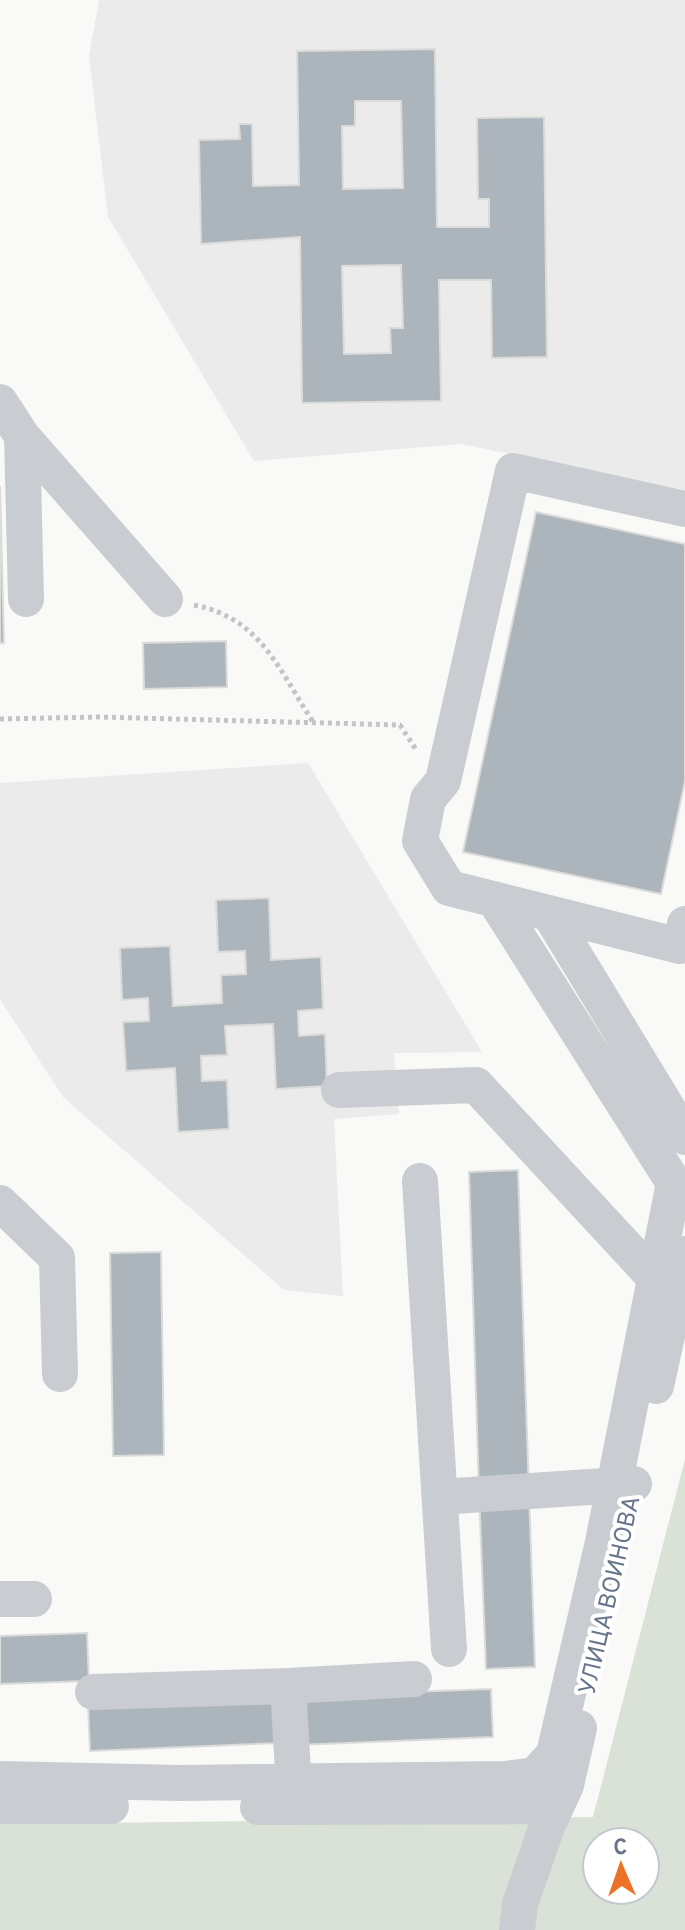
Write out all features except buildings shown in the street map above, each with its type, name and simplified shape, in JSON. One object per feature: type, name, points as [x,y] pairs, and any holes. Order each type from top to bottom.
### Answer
[{"type":"street","points":[[0,402],[22,436],[165,599]]},
{"type":"street","points":[[22,436],[26,599]]},
{"type":"street","points":[[685,509],[513,471],[439,785],[428,799],[420,841],[449,888],[680,946],[685,924]]},
{"type":"street","points":[[494,899],[674,1183],[664,1289]]},
{"type":"street","points":[[549,913],[685,1137]]},
{"type":"street","points":[[339,1090],[476,1085],[664,1289]]},
{"type":"street","points":[[420,1181],[449,1649]]},
{"type":"street","points":[[0,1203],[57,1258],[60,1374]]},
{"type":"street","name":"УЛИЦА ВОИНОВА","points":[[517,1930],[520,1904],[566,1785],[664,1289],[685,1254]]},
{"type":"street","points":[[0,1806],[294,1794],[535,1775],[554,1754],[624,1485],[440,1497]]},
{"type":"street","points":[[93,1692],[414,1679]]},
{"type":"street","points":[[288,1686],[294,1794]]},
{"type":"street","points":[[0,1779],[556,1806]]},
{"type":"path","points":[[165,599],[211,608],[254,631],[314,723]]},
{"type":"path","points":[[0,719],[400,725],[439,785]]},
{"type":"shaded area","points":[[99,0],[685,0],[685,490],[461,444],[254,461],[108,217],[89,56]]},
{"type":"shaded area","points":[[308,763],[482,1052],[394,1053],[399,1114],[334,1119],[343,1296],[284,1290],[63,1097],[0,999],[0,783]]},
{"type":"shaded area","points":[[685,1459],[685,1930],[0,1930],[0,1824],[593,1817]]}]
